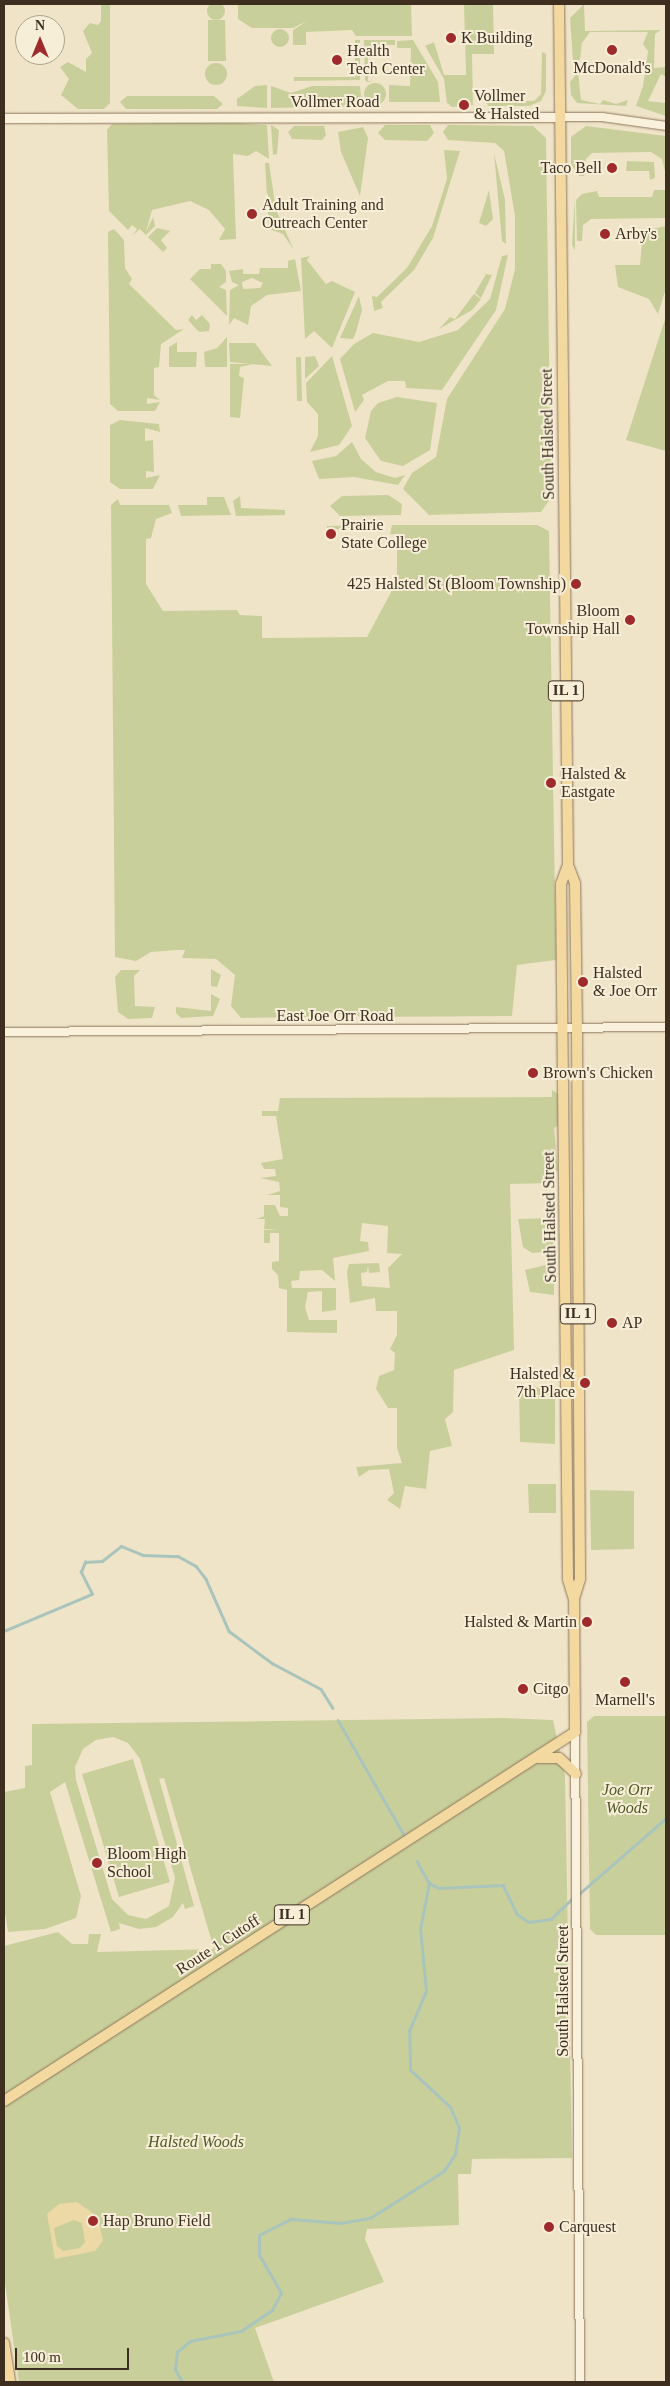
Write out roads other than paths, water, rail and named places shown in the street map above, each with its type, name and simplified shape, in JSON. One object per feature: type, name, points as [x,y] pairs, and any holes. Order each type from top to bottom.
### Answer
[{"type":"main road","name":"South Halsted Street","points":[[559,4],[568,865],[575,883],[577,1027],[580,1579],[574,1599]]},
{"type":"main road","name":"Vollmer Road","points":[[4,118],[560,118]]},
{"type":"main road","name":"South Halsted Street","points":[[568,865],[561,884],[562,1027],[568,1579],[574,1599],[575,1732]]},
{"type":"main road","name":"Route 1 Cutoff","points":[[5,2100],[575,1732]]},
{"type":"main road","points":[[535,1758],[559,1758],[576,1774]]},
{"type":"main road","points":[[4,2348],[10,2382]]},
{"type":"street","name":"Vollmer Road","points":[[560,118],[602,117],[666,126]]},
{"type":"street","name":"East Joe Orr Road","points":[[4,1032],[666,1027]]},
{"type":"street","name":"South Halsted Street","points":[[575,1732],[578,1909],[580,2382]]},
{"type":"waterway","points":[[4,1631],[92,1594],[81,1572],[85,1562],[102,1561],[121,1546],[143,1555],[178,1556],[196,1566],[206,1579],[229,1631],[272,1663],[321,1689],[333,1708]]},
{"type":"waterway","points":[[338,1720],[404,1835]]},
{"type":"waterway","points":[[579,1894],[666,1818]]},
{"type":"waterway","points":[[417,1861],[429,1883],[439,1888],[503,1885],[517,1914],[529,1922],[551,1919],[574,1897]]},
{"type":"waterway","points":[[182,2382],[175,2370],[177,2352],[190,2341],[241,2331],[272,2310],[281,2293],[259,2255],[259,2235],[291,2219],[341,2223],[370,2218],[444,2171],[455,2154],[459,2128],[450,2107],[410,2070],[409,2031],[426,1991],[420,1929],[429,1883]]},
{"type":"place","name":"K Building","points":[[451,38]]},
{"type":"place","name":"McDonald's","points":[[612,50]]},
{"type":"place","name":"Health Tech Center","points":[[337,60]]},
{"type":"place","name":"Vollmer & Halsted","points":[[464,105]]},
{"type":"place","name":"Taco Bell","points":[[612,168]]},
{"type":"place","name":"Adult Training and Outreach Center","points":[[252,214]]},
{"type":"place","name":"Arby's","points":[[605,234]]},
{"type":"place","name":"Prairie State College","points":[[331,534]]},
{"type":"place","name":"425 Halsted St (Bloom Township)","points":[[576,584]]},
{"type":"place","name":"Bloom Township Hall","points":[[630,620]]},
{"type":"place","name":"Halsted & Eastgate","points":[[551,783]]},
{"type":"place","name":"Halsted & Joe Orr","points":[[583,982]]},
{"type":"place","name":"Brown's Chicken","points":[[533,1073]]},
{"type":"place","name":"AP","points":[[612,1323]]},
{"type":"place","name":"Halsted & 7th Place","points":[[585,1383]]},
{"type":"place","name":"Halsted & Martin","points":[[587,1622]]},
{"type":"place","name":"Marnell's","points":[[625,1682]]},
{"type":"place","name":"Citgo","points":[[523,1689]]},
{"type":"place","name":"Bloom High School","points":[[97,1863]]},
{"type":"place","name":"Hap Bruno Field","points":[[93,2221]]},
{"type":"place","name":"Carquest","points":[[549,2227]]},
{"type":"park label","name":"Joe Orr Woods","points":[[627,1799]]},
{"type":"park label","name":"Halsted Woods","points":[[196,2142]]}]
